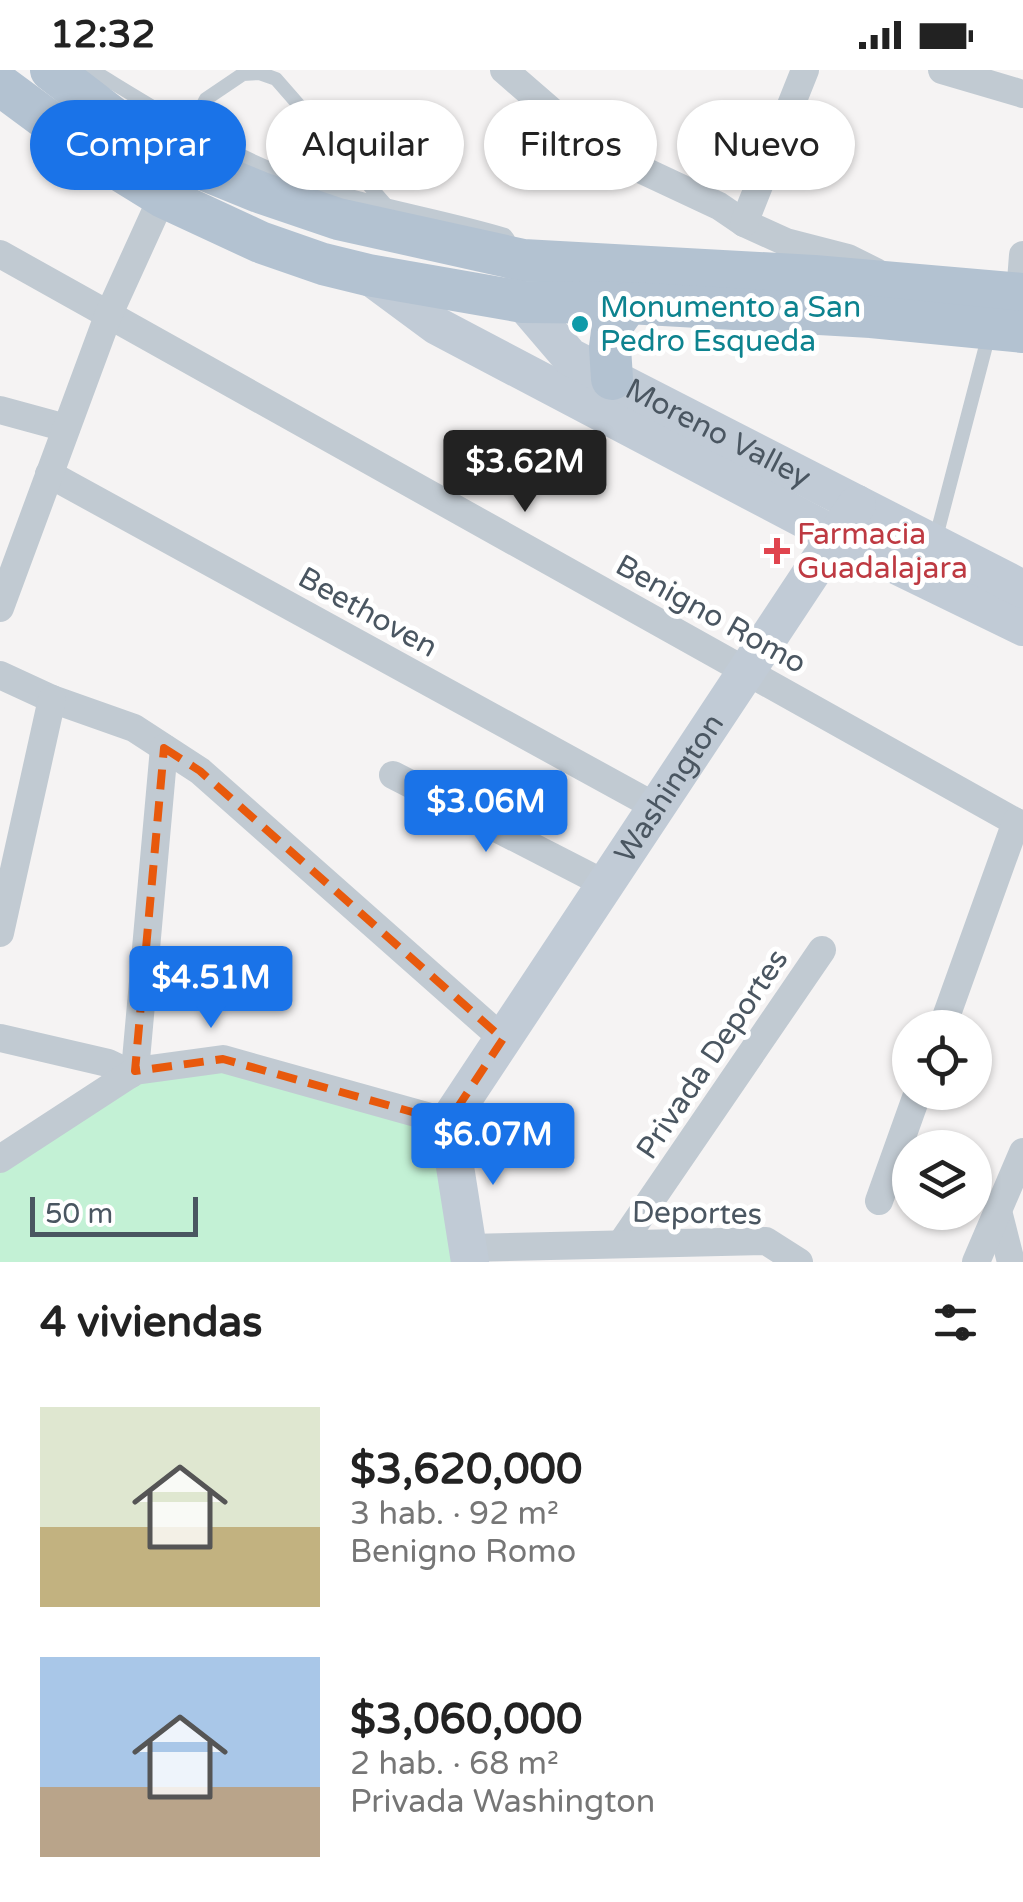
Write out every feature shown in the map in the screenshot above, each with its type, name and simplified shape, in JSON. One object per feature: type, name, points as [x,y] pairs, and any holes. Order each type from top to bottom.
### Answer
[{"type":"main road","points":[[51,70],[90,100]]},
{"type":"main road","points":[[0,85],[30,107]]},
{"type":"main road","points":[[246,187],[523,281],[628,303],[872,317],[1016,301]]},
{"type":"main road","points":[[206,190],[260,242],[368,275],[523,281],[814,276],[1016,301]]},
{"type":"main road","points":[[612,379],[610,346],[614,324],[628,303]]},
{"type":"street","points":[[504,70],[593,147],[786,242],[848,258],[900,284]]},
{"type":"street","points":[[744,223],[804,70]]},
{"type":"street","points":[[942,70],[1023,94]]},
{"type":"street","points":[[0,608],[108,316],[164,190]]},
{"type":"street","name":"Benigno Romo","points":[[0,254],[1020,824]]},
{"type":"street","name":"Moreno Valley","points":[[368,275],[437,326],[926,560],[1023,628]]},
{"type":"street","name":"Moreno Valley","points":[[523,281],[570,357],[846,520]]},
{"type":"street","points":[[0,410],[66,428]]},
{"type":"street","name":"Beethoven","points":[[50,474],[656,808]]},
{"type":"street","name":"Washington","points":[[448,1122],[846,520]]},
{"type":"street","name":"Moreno Valley","points":[[926,560],[1023,589]]},
{"type":"street","points":[[0,674],[52,699],[134,728],[200,771],[503,1039]]},
{"type":"street","points":[[0,933],[52,699]]},
{"type":"street","points":[[133,1072],[164,748]]},
{"type":"street","points":[[392,775],[605,884]]},
{"type":"street","points":[[949,1010],[1020,824]]},
{"type":"street","name":"Privada Deportes","points":[[621,1244],[822,950]]},
{"type":"street","points":[[0,1038],[133,1072]]},
{"type":"street","points":[[0,1159],[133,1072],[223,1059],[448,1122],[469,1255]]},
{"type":"street","points":[[879,1201],[912,1110]]},
{"type":"street","points":[[976,1262],[1023,1152]]},
{"type":"street","points":[[998,1211],[1010,1262]]},
{"type":"street","name":"Deportes","points":[[469,1255],[621,1244],[658,1253],[766,1241],[799,1262]]},
{"type":"lane","points":[[85,70],[95,72],[121,100]]},
{"type":"lane","points":[[206,100],[243,74],[259,73],[276,79],[388,206]]},
{"type":"lane","points":[[246,170],[284,175],[505,235],[523,281]]},
{"type":"lane","points":[[926,560],[1016,301]]},
{"type":"highlighted area","points":[[164,748],[200,771],[503,1039],[448,1122],[223,1059],[135,1071]]},
{"type":"green space","points":[[220,1068],[443,1125],[461,1262],[0,1262],[0,1164],[136,1078]]},
{"type":"place","name":"Monumento a San Pedro Esqueda","points":[[580,324]]},
{"type":"place","name":"Farmacia Guadalajara","points":[[777,551]]}]
